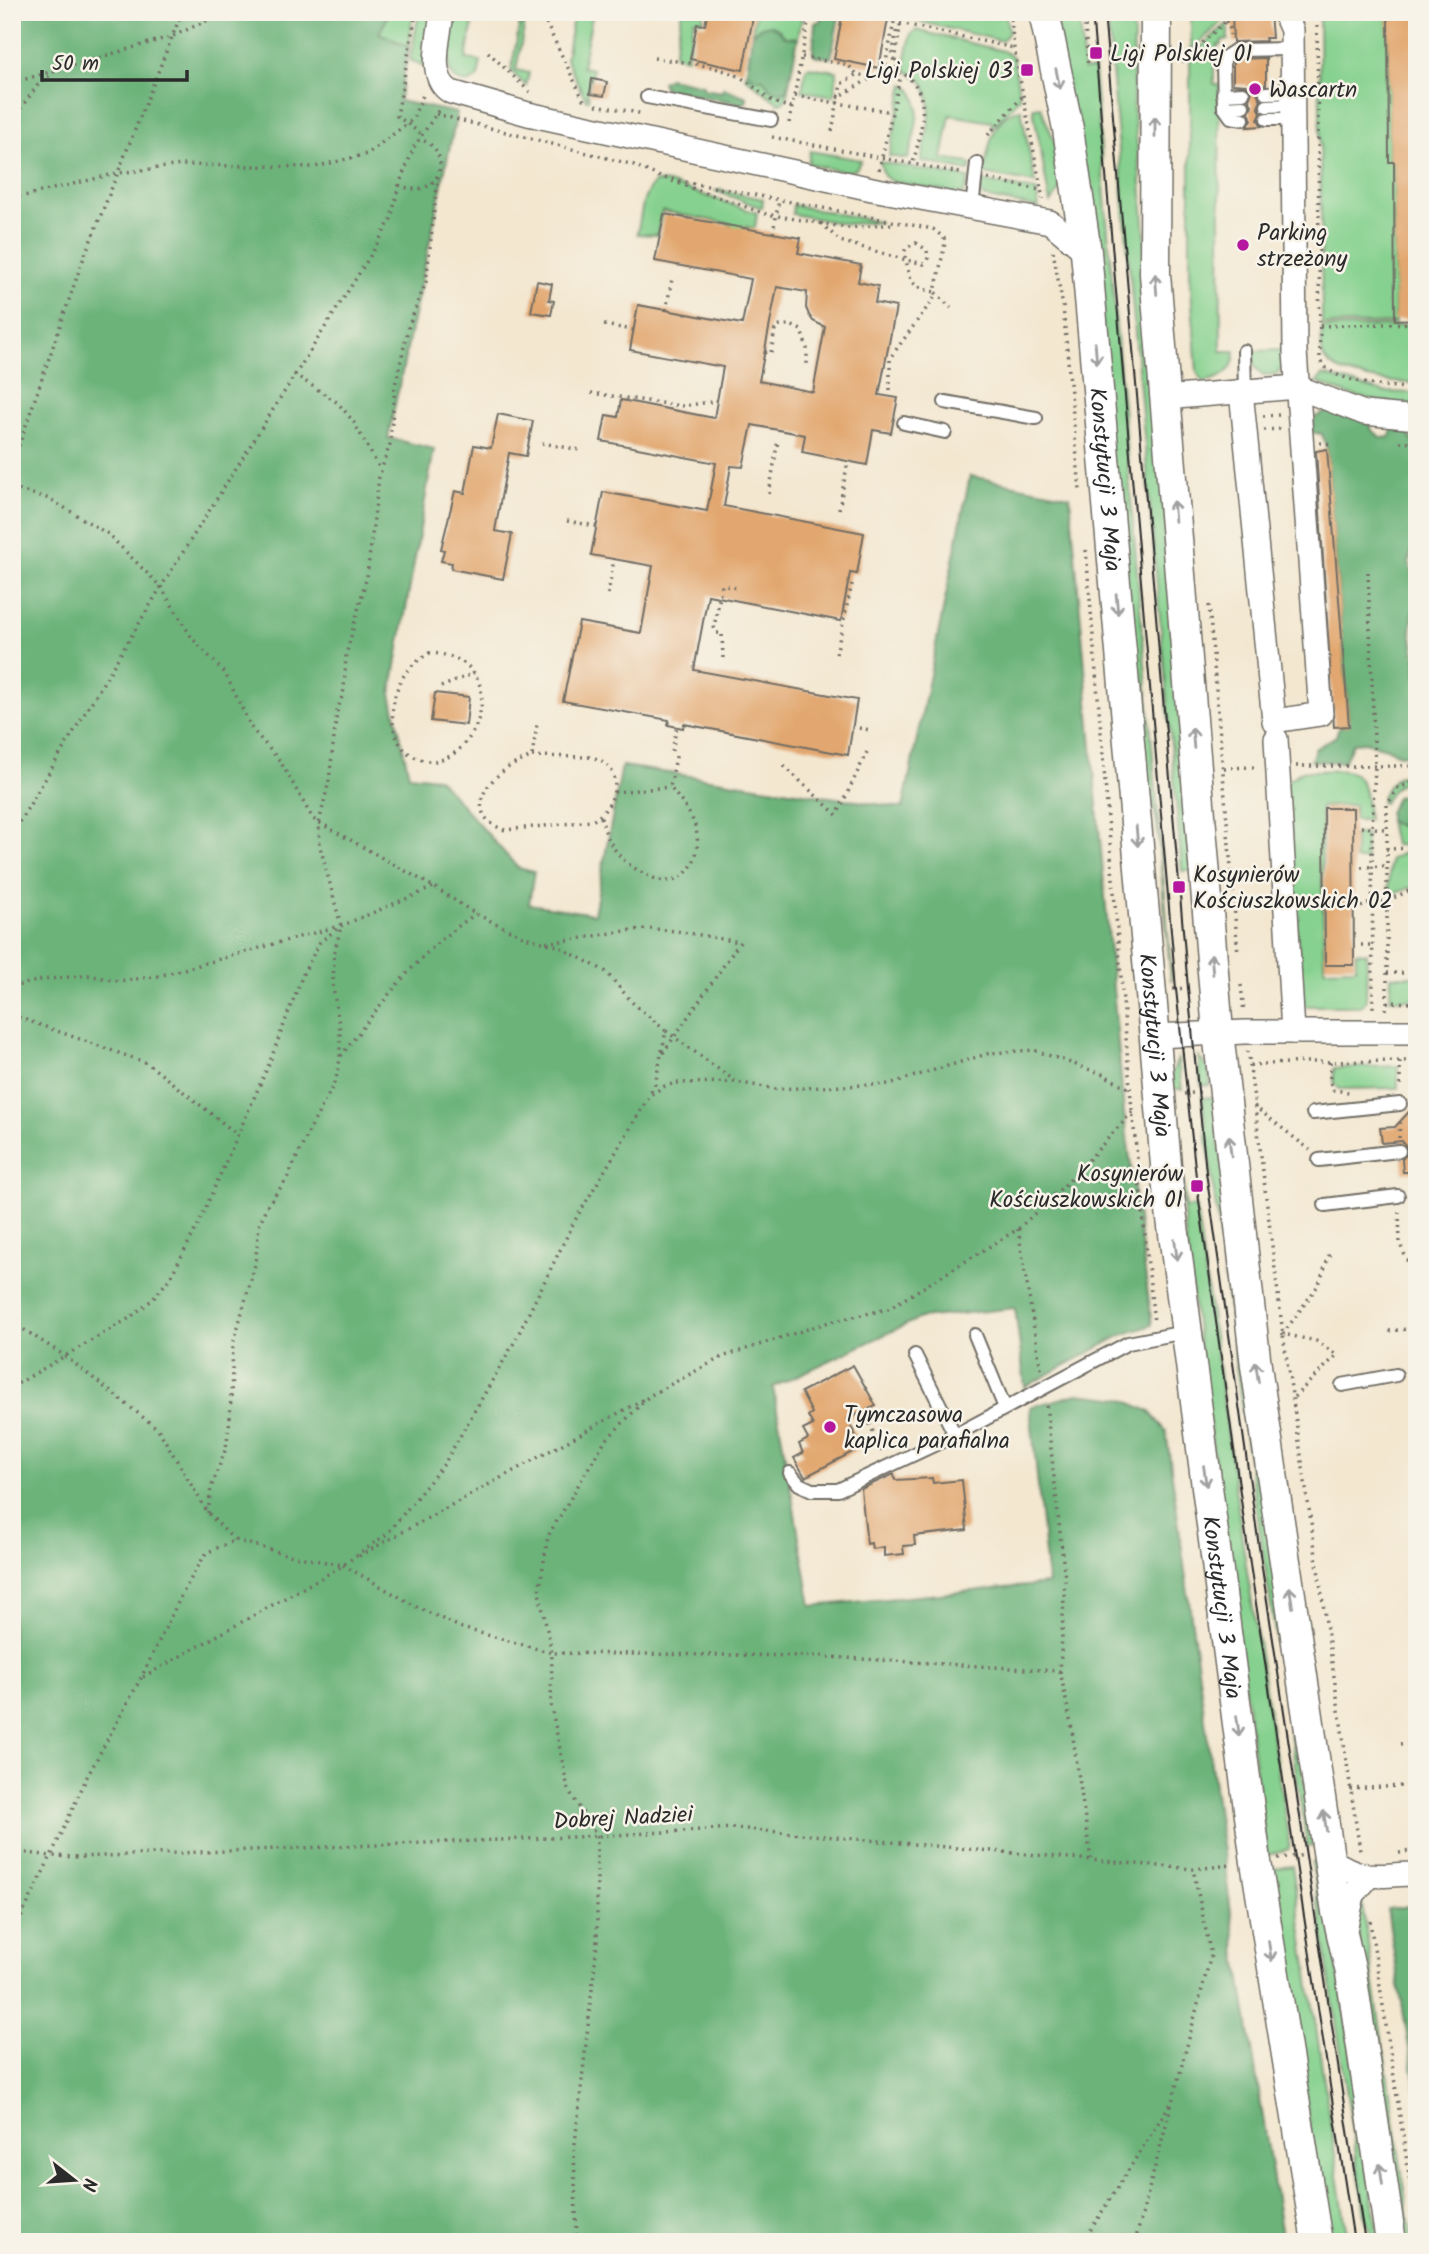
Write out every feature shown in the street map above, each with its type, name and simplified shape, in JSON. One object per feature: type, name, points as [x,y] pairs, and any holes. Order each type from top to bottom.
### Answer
[{"type":"street","points":[[442,12],[436,65],[441,85],[451,92],[528,114],[872,189],[1049,222],[1086,252]]},
{"type":"street","name":"Konstytucji 3 Maja","points":[[1044,12],[1066,119],[1086,252],[1136,992],[1154,1036],[1145,1098],[1185,1332],[1245,1864],[1317,2242]]},
{"type":"street","points":[[1156,12],[1155,274],[1214,986],[1231,1032],[1238,1089],[1256,1366],[1337,1912],[1344,1937],[1391,2242]]},
{"type":"street","points":[[1243,391],[1244,425],[1275,721],[1321,714],[1297,387],[1292,30],[1284,12]]},
{"type":"street","points":[[1049,222],[1077,188]]},
{"type":"street","points":[[1164,398],[1297,387],[1364,413],[1417,418]]},
{"type":"street","points":[[1276,739],[1293,1032]]},
{"type":"street","points":[[1154,1036],[1231,1032],[1417,1032]]},
{"type":"street","points":[[1330,1855],[1348,1870],[1365,1878],[1417,1874]]},
{"type":"street","points":[[1344,1937],[1350,1901],[1365,1878]]},
{"type":"lane","points":[[1223,100],[1243,106],[1230,117],[1223,100],[1223,64],[1229,52],[1292,49]]},
{"type":"lane","points":[[647,96],[771,120]]},
{"type":"lane","points":[[1292,105],[1267,106],[1292,105]]},
{"type":"lane","points":[[972,208],[977,163]]},
{"type":"lane","points":[[1243,391],[1244,351]]},
{"type":"lane","points":[[945,402],[1036,418]]},
{"type":"lane","points":[[904,423],[945,432]]},
{"type":"lane","points":[[1313,1113],[1401,1104]]},
{"type":"lane","points":[[1319,1158],[1399,1151]]},
{"type":"lane","points":[[1325,1205],[1398,1196]]},
{"type":"lane","points":[[790,1473],[799,1484],[812,1490],[838,1490],[955,1435],[1128,1343],[1185,1332]]},
{"type":"lane","points":[[975,1335],[1005,1408]]},
{"type":"lane","points":[[915,1355],[955,1435]]},
{"type":"lane","points":[[1342,1385],[1396,1375]]},
{"type":"path","points":[[12,466],[81,265],[182,12]]},
{"type":"path","points":[[12,83],[173,36],[226,12]]},
{"type":"path","points":[[416,12],[397,116],[421,134]]},
{"type":"path","points":[[789,123],[810,12]]},
{"type":"path","points":[[884,73],[898,12]]},
{"type":"path","points":[[895,62],[900,23],[898,12]]},
{"type":"path","points":[[872,189],[884,158],[900,78],[892,57],[898,12]]},
{"type":"path","points":[[1010,12],[1014,48],[1060,285],[1082,502]]},
{"type":"path","points":[[1084,12],[1088,67]]},
{"type":"path","points":[[1317,12],[1320,360],[1327,369],[1362,382],[1384,387],[1417,388]]},
{"type":"path","points":[[1182,49],[1182,62],[1228,19],[1223,13]]},
{"type":"path","points":[[546,23],[585,103]]},
{"type":"path","points":[[900,23],[1014,48]]},
{"type":"path","points":[[802,57],[848,65],[857,74],[873,78]]},
{"type":"path","points":[[654,58],[718,67],[740,77],[764,97],[780,106],[792,107]]},
{"type":"path","points":[[12,199],[118,173],[182,165],[315,167],[367,154],[412,120],[436,65]]},
{"type":"path","points":[[12,120],[37,86],[58,68]]},
{"type":"path","points":[[899,71],[916,85],[922,101],[923,125],[913,163]]},
{"type":"path","points":[[837,100],[884,73],[900,78]]},
{"type":"path","points":[[832,131],[837,100],[844,80],[857,74]]},
{"type":"path","points":[[12,834],[161,587],[384,233],[391,219],[399,185],[418,139],[451,92]]},
{"type":"path","points":[[795,96],[837,100],[892,112]]},
{"type":"path","points":[[988,135],[1023,96]]},
{"type":"path","points":[[436,114],[634,165],[660,177],[776,216],[849,228],[902,224]]},
{"type":"path","points":[[208,1513],[211,1488],[226,1448],[233,1345],[255,1265],[260,1226],[267,1207],[287,1180],[333,1086],[340,1057],[334,954],[341,926],[320,846],[319,822],[329,781],[337,712],[344,691],[346,655],[367,576],[380,470],[390,444],[395,386],[409,325],[426,282],[440,168],[438,153],[429,144],[418,139]]},
{"type":"path","points":[[399,185],[419,190],[426,188],[438,177]]},
{"type":"path","points":[[660,177],[933,229],[944,238],[936,293],[890,358],[890,390]]},
{"type":"path","points":[[773,233],[779,200]]},
{"type":"path","points":[[820,223],[839,241],[906,260],[924,264],[928,258],[927,250],[916,243],[904,253],[906,260],[911,282],[915,287],[936,293],[951,308]]},
{"type":"path","points":[[666,310],[672,279]]},
{"type":"path","points":[[1320,326],[1417,323]]},
{"type":"path","points":[[765,352],[771,353],[775,328],[789,324],[801,330],[807,348],[807,368]]},
{"type":"path","points":[[604,325],[633,330]]},
{"type":"path","points":[[294,374],[338,403],[353,421],[380,470]]},
{"type":"path","points":[[591,393],[682,406],[717,401]]},
{"type":"path","points":[[1244,425],[1299,421]]},
{"type":"path","points":[[1244,425],[1299,421]]},
{"type":"path","points":[[769,494],[778,440]]},
{"type":"path","points":[[1400,442],[1417,442]]},
{"type":"path","points":[[542,443],[580,450]]},
{"type":"path","points":[[839,509],[848,461]]},
{"type":"path","points":[[12,488],[50,499],[108,534],[161,587],[192,638],[225,673],[252,729],[280,761],[313,819],[434,887],[476,914],[557,946],[605,971],[633,1003],[666,1031],[736,1082]]},
{"type":"path","points":[[567,521],[596,526]]},
{"type":"path","points":[[1085,542],[1136,992],[1130,1089]]},
{"type":"path","points":[[608,594],[614,559]]},
{"type":"path","points":[[1368,572],[1376,766],[1372,829],[1373,1010]]},
{"type":"path","points":[[836,654],[852,584]]},
{"type":"path","points":[[723,658],[722,633],[717,633],[714,627],[722,585],[736,588]]},
{"type":"path","points":[[1209,603],[1238,956]]},
{"type":"path","points":[[429,653],[448,654],[464,660],[474,673],[482,692],[480,717],[456,754],[438,761],[420,760],[408,754],[396,738],[392,724],[396,694],[404,675],[415,662],[429,653]]},
{"type":"path","points":[[442,687],[474,673]]},
{"type":"path","points":[[532,756],[537,725]]},
{"type":"path","points":[[601,816],[605,836],[618,856],[634,869],[665,881],[680,877],[692,866],[698,851],[694,821],[670,787],[677,726]]},
{"type":"path","points":[[852,727],[871,730]]},
{"type":"path","points":[[784,766],[836,815],[867,752]]},
{"type":"path","points":[[532,756],[589,757],[604,761],[614,773],[614,792],[601,816],[592,821],[505,830],[491,826],[482,816],[481,801],[488,786],[501,772],[532,756]]},
{"type":"path","points":[[1224,768],[1417,766]]},
{"type":"path","points":[[1387,1010],[1387,805],[1394,792],[1417,781]]},
{"type":"path","points":[[614,792],[670,787]]},
{"type":"path","points":[[1361,827],[1385,829]]},
{"type":"path","points":[[1386,849],[1417,848]]},
{"type":"path","points":[[1361,867],[1385,866]]},
{"type":"path","points":[[12,987],[41,980],[88,975],[118,981],[155,977],[341,926],[434,887]]},
{"type":"path","points":[[1361,907],[1372,902],[1387,901],[1417,887]]},
{"type":"path","points":[[340,1057],[397,983],[460,924],[476,914]]},
{"type":"path","points":[[12,1387],[128,1319],[153,1299],[170,1278],[198,1225],[269,1063],[310,958],[320,942],[341,926]]},
{"type":"path","points":[[542,942],[571,941],[614,932],[651,929],[740,942],[660,1058]]},
{"type":"path","points":[[1361,945],[1374,945]]},
{"type":"path","points":[[1387,973],[1417,973]]},
{"type":"path","points":[[1136,992],[1240,983],[1231,1032],[1250,1065]]},
{"type":"path","points":[[1387,1002],[1417,1003]]},
{"type":"path","points":[[12,1015],[147,1063],[237,1135]]},
{"type":"path","points":[[343,1565],[387,1534],[444,1464],[514,1341],[574,1222],[650,1095],[666,1031]]},
{"type":"path","points":[[650,1095],[676,1083],[736,1082],[776,1089],[889,1084],[990,1053],[1034,1050],[1102,1074],[1145,1098],[1238,1089]]},
{"type":"path","points":[[1250,1065],[1417,1061]]},
{"type":"path","points":[[1330,1062],[1330,1082],[1333,1090],[1353,1091]]},
{"type":"path","points":[[1399,1151],[1400,1062]]},
{"type":"path","points":[[1238,1089],[1250,1065]]},
{"type":"path","points":[[1238,1089],[1254,1106],[1319,1158]]},
{"type":"path","points":[[1389,1090],[1401,1090]]},
{"type":"path","points":[[141,1678],[722,1357],[826,1323],[888,1309],[1018,1229],[1073,1177],[1145,1098]]},
{"type":"path","points":[[1254,1106],[1283,1334],[1417,2227]]},
{"type":"path","points":[[1132,1112],[1156,1336]]},
{"type":"path","points":[[1398,1196],[1400,1244],[1410,1267],[1417,1269]]},
{"type":"path","points":[[1018,1229],[1044,1388],[1065,1579],[1060,1671],[1071,1724],[1091,1860]]},
{"type":"path","points":[[1283,1334],[1319,1284],[1331,1250]]},
{"type":"path","points":[[12,1322],[65,1356],[158,1429],[208,1513],[235,1540],[293,1556],[343,1565],[416,1607],[462,1628],[552,1653],[813,1656],[1060,1671]]},
{"type":"path","points":[[1389,1331],[1417,1328]]},
{"type":"path","points":[[1283,1334],[1316,1341],[1337,1355],[1294,1397]]},
{"type":"path","points":[[577,2242],[574,2153],[597,1944],[597,1836],[568,1788],[551,1705],[552,1653],[539,1592],[548,1536],[604,1442],[649,1396]]},
{"type":"path","points":[[867,1417],[888,1466]]},
{"type":"path","points":[[12,1936],[87,1777],[141,1678],[183,1592],[206,1553],[235,1540]]},
{"type":"path","points":[[1399,1744],[1417,1741]]},
{"type":"path","points":[[1350,1790],[1417,1785]]},
{"type":"path","name":"Dobrej Nadziei","points":[[12,1851],[51,1856],[597,1836],[734,1828],[1193,1869],[1330,1855],[1359,1845]]},
{"type":"path","points":[[1135,2242],[1211,1955],[1193,1869]]},
{"type":"path","points":[[1083,2242],[1175,2097]]},
{"type":"green space","points":[[12,12],[387,12],[379,33],[409,47],[399,101],[457,113],[388,438],[434,449],[391,694],[409,775],[438,778],[518,868],[534,872],[529,904],[594,914],[622,766],[903,808],[970,476],[1070,496],[1124,1113],[1152,1325],[1122,1335],[1025,1387],[1015,1308],[920,1318],[773,1387],[811,1606],[1048,1584],[1030,1407],[1078,1394],[1122,1399],[1149,1411],[1166,1431],[1236,1949],[1283,2242],[12,2242]]},
{"type":"green space","points":[[387,12],[413,12],[409,47],[379,33]]},
{"type":"green space","points":[[419,12],[433,12],[429,69],[410,60]]},
{"type":"green space","points":[[454,12],[475,12],[466,59],[481,61],[478,77],[470,82],[459,81],[449,67]]},
{"type":"green space","points":[[522,12],[527,12],[516,70],[529,73],[526,86],[511,71]]},
{"type":"green space","points":[[574,12],[593,12],[582,67],[593,69],[587,95],[589,100],[586,100],[566,59]]},
{"type":"green space","points":[[682,12],[704,12],[703,21],[694,20],[687,58],[674,55]]},
{"type":"green space","points":[[756,12],[803,12],[798,38],[785,37],[778,29],[760,27],[752,34]]},
{"type":"green space","points":[[823,12],[840,12],[831,58],[813,53],[815,23],[820,21]]},
{"type":"green space","points":[[910,12],[1005,12],[1009,32],[1002,41],[912,20]]},
{"type":"green space","points":[[1056,12],[1079,12],[1084,70],[1094,69],[1172,980],[1157,823],[1142,753]]},
{"type":"green space","points":[[1107,12],[1134,12],[1133,104],[1192,871],[1182,871]]},
{"type":"green space","points":[[1191,12],[1217,12],[1225,19],[1191,50]]},
{"type":"green space","points":[[1319,12],[1388,12],[1389,162],[1394,162],[1395,323],[1322,325]]},
{"type":"green space","points":[[770,25],[785,37],[798,38],[785,92],[772,90],[763,79],[755,79],[747,72],[752,34],[761,27]]},
{"type":"green space","points":[[1226,25],[1228,40],[1222,40],[1221,45],[1217,45],[1218,61],[1214,61],[1214,84],[1219,85],[1221,351],[1235,351],[1233,364],[1226,373],[1203,382],[1197,373],[1190,274],[1190,57]]},
{"type":"green space","points":[[916,30],[1003,51],[1013,57],[1020,98],[992,128],[992,122],[950,115],[942,159],[969,163],[969,171],[921,161],[930,113],[928,93],[922,81],[904,67],[911,34]]},
{"type":"green space","points":[[808,67],[837,71],[834,96],[802,91]]},
{"type":"green space","points":[[747,72],[755,79],[763,79],[770,89],[785,92],[788,88],[787,98],[781,103],[777,102],[745,77]]},
{"type":"green space","points":[[669,78],[703,85],[703,89],[722,92],[723,88],[747,97],[747,101],[743,104],[668,90],[662,82]]},
{"type":"green space","points":[[904,84],[912,91],[918,108],[908,159],[889,156]]},
{"type":"green space","points":[[1041,107],[1062,169],[1062,181],[1050,203],[1033,108]]},
{"type":"green space","points":[[1021,109],[1035,183],[984,174],[993,134],[1004,118]]},
{"type":"green space","points":[[810,151],[861,160],[856,169],[846,172],[808,164]]},
{"type":"green space","points":[[880,162],[969,178],[964,193],[958,194],[891,181],[884,176]]},
{"type":"green space","points":[[982,181],[1036,191],[1039,208],[983,197],[980,192]]},
{"type":"green space","points":[[656,182],[668,183],[757,213],[755,228],[745,227],[741,240],[728,238],[731,224],[662,211],[657,235],[637,234],[645,198]]},
{"type":"green space","points":[[716,191],[763,199],[762,208]]},
{"type":"green space","points":[[793,205],[880,222],[846,224],[792,214]]},
{"type":"green space","points":[[1417,325],[1417,383],[1351,374],[1339,370],[1323,356],[1322,328]]},
{"type":"green space","points":[[1286,350],[1285,365],[1276,374],[1263,375],[1254,366],[1253,351]]},
{"type":"green space","points":[[1323,375],[1384,392],[1417,393],[1417,405],[1378,401],[1341,392],[1317,382]]},
{"type":"green space","points":[[1328,411],[1367,419],[1372,430],[1382,438],[1390,437],[1392,429],[1401,429],[1408,433],[1417,448],[1417,514],[1409,564],[1416,587],[1411,631],[1417,666],[1417,753],[1400,755],[1365,742],[1353,743],[1344,762],[1311,761],[1315,749],[1336,736],[1339,727],[1349,725],[1327,449],[1322,434],[1309,432],[1315,417]]},
{"type":"green space","points":[[1333,770],[1353,773],[1364,787],[1368,820],[1355,820],[1354,805],[1321,807],[1324,969],[1356,968],[1356,952],[1367,953],[1366,1001],[1361,1006],[1302,1006],[1286,782],[1302,771]]},
{"type":"green space","points":[[1417,771],[1417,777],[1401,783],[1393,789],[1384,803],[1381,802],[1394,780]]},
{"type":"green space","points":[[1417,794],[1417,824],[1403,826],[1389,821],[1389,813],[1396,797]]},
{"type":"green space","points":[[1389,821],[1403,826],[1417,824],[1417,846],[1394,845]]},
{"type":"green space","points":[[1355,834],[1366,834],[1366,860],[1355,860]]},
{"type":"green space","points":[[1403,853],[1417,854],[1417,885],[1393,894],[1388,890],[1390,863],[1391,859]]},
{"type":"green space","points":[[1391,976],[1417,976],[1417,999],[1390,999]]},
{"type":"green space","points":[[1198,1056],[1208,1069],[1211,1085],[1201,1086]]},
{"type":"green space","points":[[1178,1059],[1182,1089],[1171,1089],[1172,1073]]},
{"type":"green space","points":[[1398,1066],[1398,1088],[1340,1089],[1334,1084],[1334,1068]]},
{"type":"green space","points":[[1213,1097],[1313,1847],[1307,1845],[1242,1413],[1202,1098]]},
{"type":"green space","points":[[1175,1101],[1186,1208],[1196,1207],[1244,1552],[1290,1849],[1267,1855],[1187,1255]]},
{"type":"green space","points":[[1322,1862],[1379,2242],[1375,2242],[1366,2221],[1312,1863]]},
{"type":"green space","points":[[1292,1866],[1348,2242],[1328,2242],[1270,1869]]},
{"type":"green space","points":[[1361,1897],[1412,2242],[1404,2242],[1356,1920]]},
{"type":"green space","points":[[1417,1905],[1417,2098],[1387,1909]]},
{"type":"building","points":[[708,12],[754,12],[743,70],[690,59],[697,24],[705,25]]},
{"type":"building","points":[[843,12],[889,14],[879,68],[834,59]]},
{"type":"building","points":[[1232,12],[1270,12],[1272,38],[1265,38],[1266,41],[1233,42]]},
{"type":"building","points":[[1388,12],[1417,12],[1417,319],[1395,320],[1394,162],[1389,162]]},
{"type":"building","name":"Wascartn","points":[[1266,58],[1266,84],[1261,86],[1257,93],[1261,100],[1258,120],[1262,126],[1247,127],[1252,120],[1249,112],[1252,105],[1249,100],[1252,92],[1246,85],[1233,84],[1233,62],[1239,59]]},
{"type":"building","points":[[592,79],[607,82],[604,96],[590,94]]},
{"type":"building","points":[[664,214],[801,238],[798,253],[861,265],[858,282],[878,286],[875,303],[896,307],[879,395],[898,398],[891,433],[873,430],[867,465],[802,452],[805,435],[752,425],[743,467],[731,466],[724,506],[864,533],[857,574],[850,573],[841,621],[708,595],[694,670],[857,700],[848,755],[684,724],[683,728],[668,725],[669,720],[563,701],[579,622],[641,633],[653,566],[591,555],[603,492],[707,511],[716,463],[601,441],[606,415],[618,417],[621,400],[714,418],[723,367],[630,350],[638,305],[742,324],[751,279],[655,261]],"holes":[[[777,287],[807,292],[806,308],[809,315],[813,321],[825,327],[813,392],[759,381]]]},
{"type":"building","points":[[537,281],[552,284],[549,300],[554,301],[551,315],[531,312]]},
{"type":"building","points":[[498,414],[533,421],[526,456],[509,453],[495,531],[512,534],[503,579],[451,569],[452,563],[441,561],[444,550],[441,549],[455,491],[465,493],[474,445],[491,448]]},
{"type":"building","points":[[1327,449],[1349,726],[1334,727],[1316,451]]},
{"type":"building","points":[[435,693],[469,697],[466,725],[431,721]]},
{"type":"building","points":[[1324,808],[1353,808],[1354,965],[1325,965]]},
{"type":"building","points":[[1417,1103],[1417,1172],[1403,1172],[1402,1159],[1407,1154],[1406,1146],[1402,1141],[1382,1143],[1380,1128],[1395,1127]]},
{"type":"building","name":"Tymczasowa kaplica parafialna","points":[[853,1365],[876,1406],[847,1419],[862,1447],[805,1477],[794,1458],[803,1453],[799,1444],[808,1439],[803,1430],[813,1425],[808,1416],[812,1413],[801,1392]]},
{"type":"building","points":[[894,1474],[895,1480],[932,1478],[933,1483],[962,1480],[967,1530],[914,1536],[915,1545],[903,1546],[904,1554],[884,1556],[884,1547],[872,1549],[871,1543],[867,1544],[861,1489]]},
{"type":"tram line","points":[[1092,12],[1176,989],[1197,1186],[1251,1571],[1354,2242]]},
{"type":"tram line","points":[[1104,12],[1206,1172],[1262,1568],[1365,2242]]},
{"type":"place","name":"Ligi Polskiej 01","points":[[1096,53]]},
{"type":"place","name":"Ligi Polskiej 03","points":[[1027,70]]},
{"type":"place","name":"Wascartn","points":[[1255,89]]},
{"type":"place","name":"Parking strzeżony","points":[[1243,245]]},
{"type":"place","name":"Kosynierów Kościuszkowskich 02","points":[[1179,887]]},
{"type":"place","name":"Kosynierów Kościuszkowskich 01","points":[[1197,1186]]},
{"type":"place","name":"Tymczasowa kaplica parafialna","points":[[830,1427]]}]
